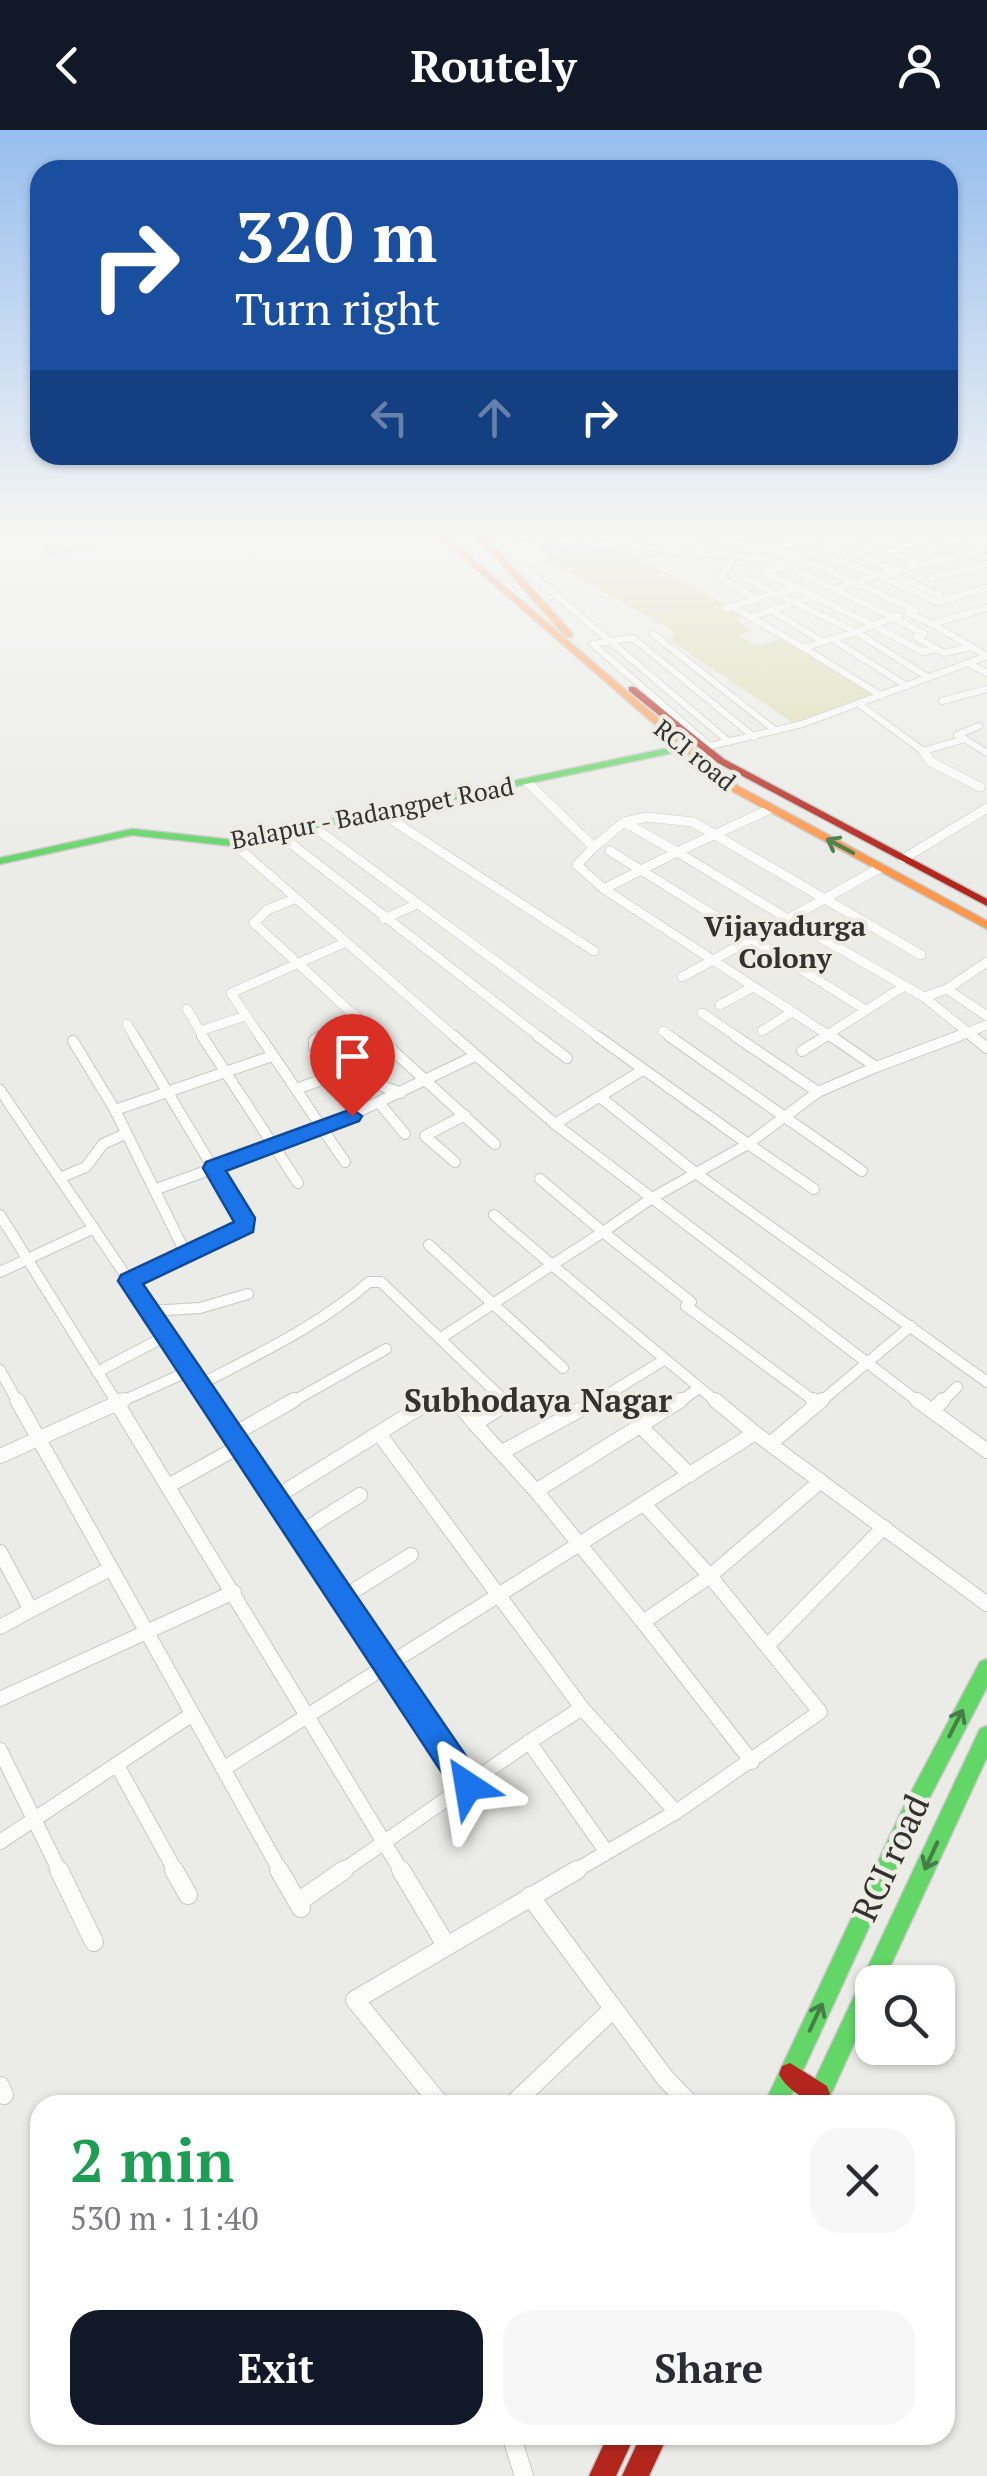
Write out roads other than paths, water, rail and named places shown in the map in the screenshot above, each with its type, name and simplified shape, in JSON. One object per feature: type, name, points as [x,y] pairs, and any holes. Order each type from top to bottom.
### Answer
[{"type":"main road","name":"RCI road","points":[[564,643],[734,788],[987,926]]},
{"type":"main road","points":[[580,643],[706,747],[816,812],[987,903]]},
{"type":"main road","name":"Balapur - Badangpet Road","points":[[0,860],[132,832],[233,843],[683,748]]},
{"type":"main road","points":[[796,822],[816,812]]},
{"type":"main road","name":"RCI road","points":[[780,2095],[914,1807],[987,1668]]},
{"type":"main road","name":"RCI road","points":[[819,2095],[987,1736]]},
{"type":"main road","points":[[790,2074],[813,2095]]},
{"type":"main road","points":[[602,2476],[617,2445]]},
{"type":"main road","points":[[635,2476],[650,2445]]},
{"type":"street","points":[[600,643],[592,646],[706,747],[776,732],[987,656]]},
{"type":"street","points":[[614,643],[729,742]]},
{"type":"street","points":[[639,643],[754,737]]},
{"type":"street","points":[[665,643],[776,732]]},
{"type":"street","points":[[796,643],[882,696]]},
{"type":"street","points":[[804,648],[819,643]]},
{"type":"street","points":[[831,643],[907,686]]},
{"type":"street","points":[[874,643],[929,678]]},
{"type":"street","points":[[908,643],[923,652],[971,647]]},
{"type":"street","points":[[927,643],[987,673]]},
{"type":"street","points":[[965,643],[987,656]]},
{"type":"street","points":[[622,650],[644,647]]},
{"type":"street","points":[[942,701],[987,689]]},
{"type":"street","points":[[859,704],[923,751],[931,762],[985,788]]},
{"type":"street","points":[[984,726],[957,734],[987,753]]},
{"type":"street","points":[[923,751],[965,739]]},
{"type":"street","points":[[527,782],[594,847]]},
{"type":"street","points":[[903,858],[987,808]]},
{"type":"street","points":[[604,889],[770,809]]},
{"type":"street","points":[[381,812],[594,951]]},
{"type":"street","points":[[876,1067],[604,889],[577,865],[624,822],[680,819],[714,834],[921,955]]},
{"type":"street","points":[[624,822],[924,997],[987,1048]]},
{"type":"street","points":[[314,827],[415,905],[814,1189]]},
{"type":"street","points":[[280,834],[384,919],[567,1058]]},
{"type":"street","points":[[233,843],[555,1124],[728,1253],[865,1363],[987,1451]]},
{"type":"street","points":[[610,851],[866,1010]]},
{"type":"street","points":[[682,977],[880,868]]},
{"type":"street","points":[[294,899],[268,910],[254,924],[495,1144]]},
{"type":"street","points":[[384,919],[415,905]]},
{"type":"street","points":[[344,943],[231,994],[345,1162]]},
{"type":"street","points":[[924,997],[947,988],[987,962]]},
{"type":"street","points":[[720,1005],[753,987]]},
{"type":"street","points":[[802,1051],[903,988]]},
{"type":"street","points":[[947,988],[987,1016]]},
{"type":"street","points":[[187,1009],[224,1073],[298,1182]]},
{"type":"street","points":[[702,1012],[818,1092]]},
{"type":"street","points":[[762,1031],[792,1012]]},
{"type":"street","points":[[355,1014],[314,1040],[314,1047],[344,1072],[401,1092]]},
{"type":"street","points":[[200,1031],[245,1016]]},
{"type":"street","points":[[127,1024],[246,1224],[129,1281]]},
{"type":"street","points":[[442,1338],[652,1198],[748,1144],[818,1092],[987,1025]]},
{"type":"street","points":[[663,1031],[862,1171]]},
{"type":"street","points":[[73,1041],[115,1110],[186,1254]]},
{"type":"street","points":[[115,1110],[272,1056]]},
{"type":"street","points":[[154,1190],[324,1128],[476,1056]]},
{"type":"street","points":[[555,1124],[644,1070]]},
{"type":"street","points":[[296,1089],[344,1072]]},
{"type":"street","points":[[0,1090],[344,1596],[468,1786]]},
{"type":"street","points":[[600,1097],[697,1174],[987,1382]]},
{"type":"street","points":[[380,1104],[404,1134]]},
{"type":"street","points":[[454,1162],[425,1136],[465,1115]]},
{"type":"street","points":[[62,1177],[86,1167],[103,1144],[125,1134]]},
{"type":"street","points":[[540,1179],[691,1302],[686,1306],[817,1402]]},
{"type":"street","points":[[0,1215],[308,1712],[446,1946]]},
{"type":"street","points":[[494,1215],[699,1388],[987,1604]]},
{"type":"street","points":[[0,1272],[94,1228]]},
{"type":"street","points":[[429,1245],[562,1368]]},
{"type":"street","points":[[199,1384],[301,1331],[345,1304],[369,1282],[381,1282],[507,1403],[476,1424]]},
{"type":"street","points":[[149,1311],[192,1312],[248,1294]]},
{"type":"street","points":[[770,1444],[911,1326]]},
{"type":"street","points":[[96,1372],[166,1336]]},
{"type":"street","points":[[168,1486],[386,1348]]},
{"type":"street","points":[[502,1452],[664,1360]]},
{"type":"street","points":[[0,1370],[144,1634],[300,1905],[582,1708]]},
{"type":"street","points":[[0,1456],[189,1371]]},
{"type":"street","points":[[932,1411],[957,1387]]},
{"type":"street","points":[[536,1491],[642,1428],[699,1388]]},
{"type":"street","points":[[276,1498],[446,1393],[581,1543],[752,1762]]},
{"type":"street","points":[[642,1428],[690,1475]]},
{"type":"street","points":[[222,1769],[756,1432]]},
{"type":"street","points":[[380,1434],[501,1593],[582,1708],[676,1812]]},
{"type":"street","points":[[643,1622],[710,1576],[821,1481]]},
{"type":"street","points":[[300,1532],[360,1496]]},
{"type":"street","points":[[432,2095],[355,2000],[676,1812],[820,1712],[710,1576],[644,1504]]},
{"type":"street","points":[[768,1646],[884,1527]]},
{"type":"street","points":[[0,1552],[31,1610]]},
{"type":"street","points":[[344,1596],[411,1555]]},
{"type":"street","points":[[0,1627],[110,1569]]},
{"type":"street","points":[[0,1698],[234,1592]]},
{"type":"street","points":[[0,1842],[192,1715]]},
{"type":"street","points":[[529,1742],[606,1851]]},
{"type":"street","points":[[0,1750],[94,1942]]},
{"type":"street","points":[[117,1764],[188,1896]]},
{"type":"street","points":[[530,1896],[664,2078],[681,2095]]},
{"type":"street","points":[[523,2095],[613,2009]]},
{"type":"street","points":[[514,2445],[524,2476]]},
{"type":"district","name":"Vijayadurga Colony","points":[[785,942]]},
{"type":"district","name":"Subhodaya Nagar","points":[[538,1401]]}]
